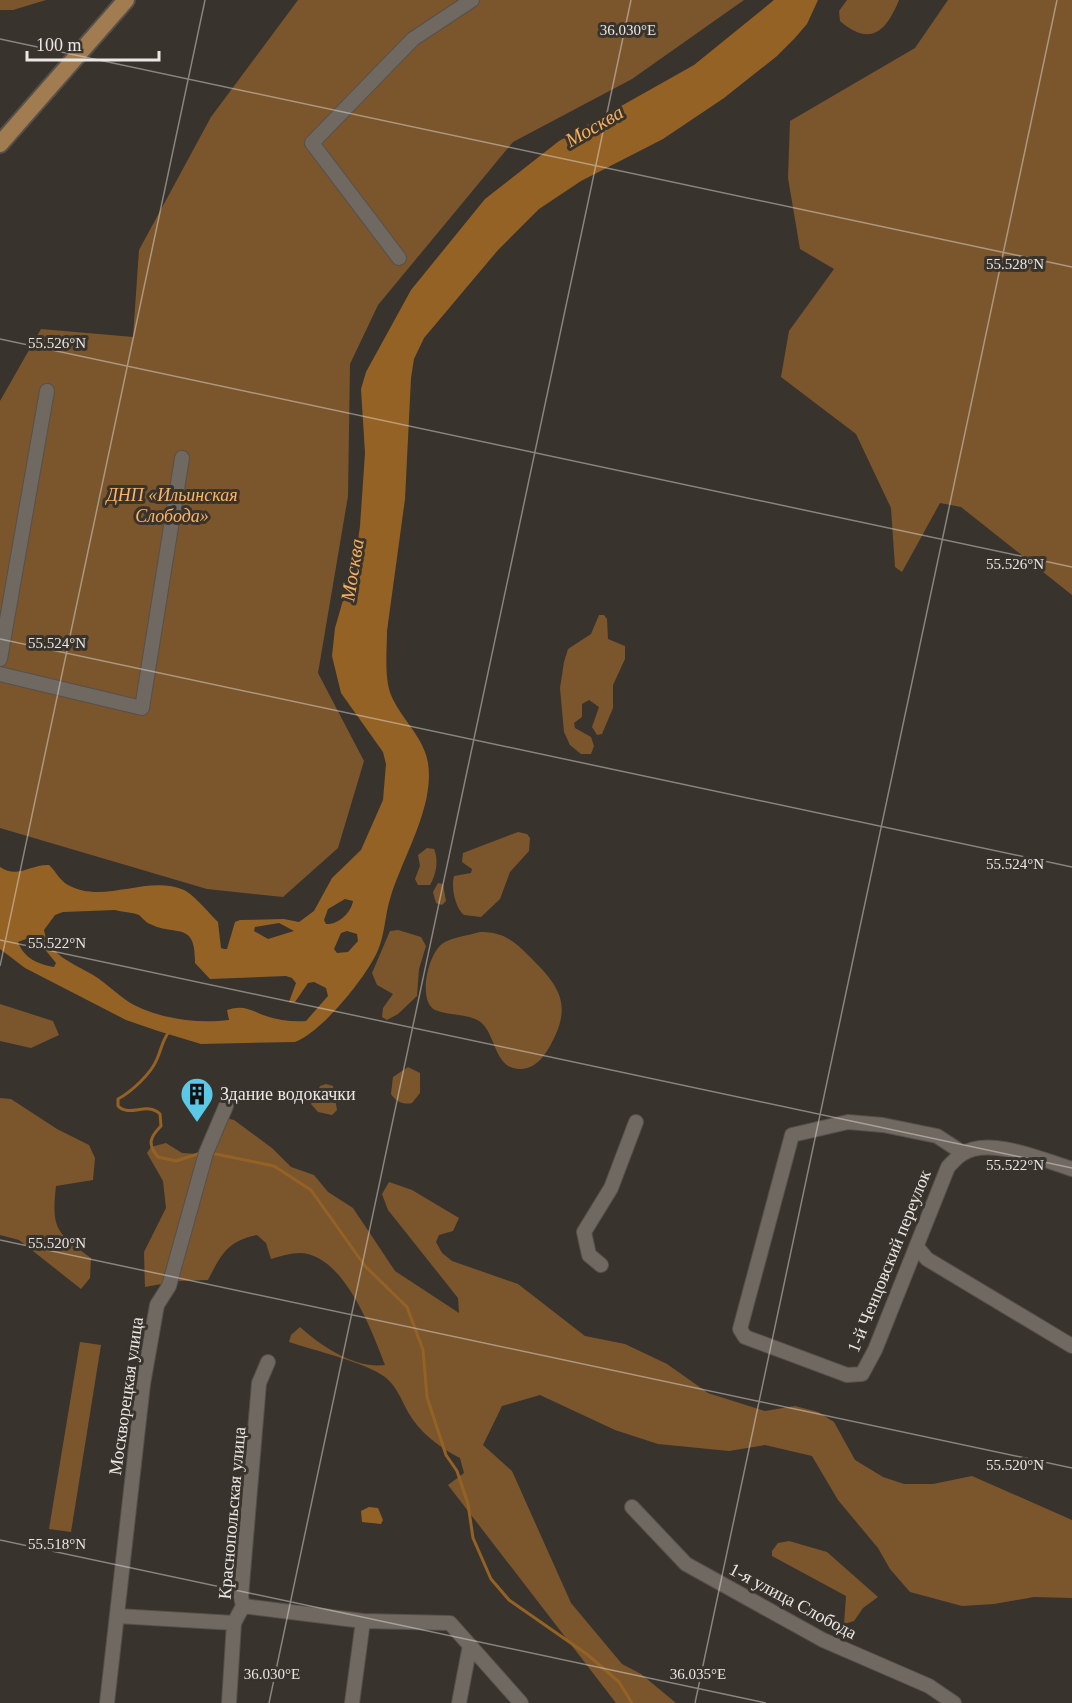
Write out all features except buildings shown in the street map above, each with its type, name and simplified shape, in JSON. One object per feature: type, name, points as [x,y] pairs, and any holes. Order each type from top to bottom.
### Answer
[{"type":"main road","points":[[0,144],[126,0]]},
{"type":"street","points":[[399,258],[312,143],[413,39],[472,0]]},
{"type":"street","points":[[0,659],[47,392]]},
{"type":"street","points":[[0,674],[142,708],[182,458]]},
{"type":"street","name":"Москворецкая улица","points":[[107,1703],[143,1384],[157,1305],[169,1286],[206,1153],[226,1106]]},
{"type":"street","points":[[601,1265],[589,1255],[584,1232],[612,1188],[636,1122]]},
{"type":"street","name":"1-й Ченцовский переулок","points":[[848,1122],[883,1125],[937,1136],[963,1153],[948,1167],[876,1350],[861,1374],[847,1375],[745,1337],[740,1329],[792,1135],[848,1122]]},
{"type":"street","points":[[963,1153],[986,1147],[1012,1151],[1072,1169]]},
{"type":"street","points":[[916,1247],[927,1258],[1072,1346]]},
{"type":"street","name":"Краснопольская улица","points":[[229,1703],[234,1623],[243,1606],[241,1597],[259,1383],[268,1362]]},
{"type":"street","name":"1-я улица Слобода","points":[[632,1507],[686,1564],[823,1640],[929,1686],[954,1703]]},
{"type":"street","points":[[243,1606],[363,1621],[450,1623],[521,1703]]},
{"type":"street","points":[[118,1616],[234,1623]]},
{"type":"street","points":[[352,1703],[363,1621]]},
{"type":"street","points":[[459,1703],[470,1645]]},
{"type":"green space","points":[[0,0],[46,0],[13,10],[0,10]]},
{"type":"green space","name":"ДНП «Ильинская Слобода»","points":[[298,0],[744,0],[632,79],[513,142],[378,305],[350,364],[348,496],[318,673],[364,761],[338,848],[283,897],[207,889],[0,828],[0,401],[41,329],[133,337],[139,250],[211,117]]},
{"type":"green space","points":[[847,0],[899,0],[883,28],[868,34],[851,29],[840,21],[839,11]]},
{"type":"green space","points":[[948,0],[1072,0],[1072,595],[961,507],[940,503],[902,572],[895,567],[891,508],[856,434],[781,377],[789,331],[834,269],[800,249],[788,178],[790,121],[915,48]]},
{"type":"green space","points":[[599,615],[604,615],[607,619],[608,639],[625,646],[625,659],[613,685],[613,708],[602,734],[597,735],[592,727],[599,707],[589,700],[582,704],[582,717],[574,723],[575,728],[591,737],[594,746],[591,754],[581,754],[570,745],[564,732],[560,688],[568,649],[591,634]]},
{"type":"green space","points":[[518,832],[527,834],[530,838],[529,851],[510,872],[500,899],[481,917],[464,915],[454,897],[453,886],[454,876],[471,873],[472,869],[462,862],[463,853]]},
{"type":"green space","points":[[427,848],[434,849],[436,853],[437,863],[434,877],[430,885],[418,885],[415,879],[420,866],[418,855]]},
{"type":"green space","points":[[438,883],[443,884],[446,901],[442,905],[436,903],[433,892]]},
{"type":"green space","points":[[398,930],[421,937],[426,946],[419,969],[417,996],[398,1014],[387,1020],[382,1017],[383,1008],[393,994],[377,985],[372,973],[390,931]]},
{"type":"green space","points":[[480,932],[502,936],[519,946],[549,977],[560,996],[562,1007],[558,1030],[539,1061],[526,1068],[512,1068],[505,1064],[485,1027],[479,1021],[435,1010],[427,997],[427,976],[439,947],[449,940]]},
{"type":"green space","points":[[0,1004],[53,1021],[59,1035],[31,1048],[0,1041]]},
{"type":"green space","points":[[408,1067],[420,1073],[420,1093],[412,1103],[406,1104],[398,1101],[391,1094],[393,1077]]},
{"type":"green space","points":[[326,1084],[333,1086],[337,1110],[332,1115],[318,1112],[311,1104],[320,1086]]},
{"type":"green space","points":[[0,1098],[11,1099],[57,1129],[89,1145],[95,1158],[93,1180],[56,1186],[55,1212],[59,1229],[70,1242],[91,1258],[90,1278],[81,1289],[19,1240],[0,1235]]},
{"type":"green space","points":[[216,1116],[234,1120],[272,1148],[291,1167],[314,1175],[328,1192],[353,1208],[395,1271],[459,1313],[458,1298],[388,1210],[382,1194],[389,1182],[412,1190],[459,1218],[453,1231],[439,1235],[436,1242],[442,1253],[452,1261],[518,1284],[585,1336],[625,1344],[667,1364],[708,1393],[765,1411],[795,1406],[818,1412],[834,1422],[855,1460],[883,1477],[904,1484],[933,1484],[972,1476],[1072,1520],[1072,1598],[1034,1597],[994,1604],[962,1606],[910,1592],[890,1569],[878,1548],[838,1500],[812,1456],[765,1445],[729,1451],[658,1444],[615,1430],[540,1395],[502,1406],[483,1445],[512,1471],[571,1603],[622,1664],[641,1674],[676,1703],[616,1703],[448,1485],[464,1473],[460,1458],[424,1433],[408,1412],[396,1389],[385,1377],[353,1362],[289,1342],[291,1335],[300,1327],[318,1342],[350,1360],[385,1365],[356,1300],[335,1271],[322,1260],[304,1253],[271,1259],[266,1243],[257,1235],[239,1241],[226,1250],[208,1280],[178,1281],[145,1287],[144,1252],[166,1208],[163,1181],[147,1153],[151,1147],[166,1143],[182,1153],[197,1154]]},
{"type":"green space","points":[[80,1342],[101,1345],[71,1532],[49,1529]]},
{"type":"green space","points":[[789,1541],[827,1552],[878,1597],[863,1608],[854,1621],[844,1624],[846,1596],[772,1556],[772,1551],[778,1543]]},
{"type":"water","name":"Москва","points":[[774,0],[818,0],[807,24],[794,39],[777,56],[724,98],[663,139],[581,181],[539,209],[498,250],[424,338],[414,359],[405,499],[387,631],[387,672],[389,688],[395,704],[417,736],[426,754],[429,780],[422,815],[390,899],[380,945],[367,970],[349,994],[316,1028],[295,1042],[201,1044],[126,1020],[25,968],[0,949],[0,867],[13,872],[49,865],[68,885],[96,892],[155,885],[184,890],[218,922],[221,948],[224,949],[227,949],[235,922],[284,919],[299,922],[314,911],[332,878],[361,850],[383,800],[386,764],[383,752],[341,693],[332,656],[335,628],[356,555],[360,526],[365,453],[361,389],[366,372],[411,290],[485,199],[559,141],[694,65]],"holes":[[[345,899],[353,901],[350,910],[335,923],[326,924],[324,920],[328,909]],[[115,910],[136,914],[159,928],[188,935],[192,941],[195,963],[210,979],[286,976],[292,978],[296,983],[289,1002],[295,1002],[308,983],[314,982],[326,988],[328,996],[306,1021],[268,1017],[241,1008],[227,1010],[229,1020],[217,1021],[193,1021],[156,1014],[129,1002],[98,978],[56,952],[46,939],[44,930],[55,915],[63,912]],[[279,923],[294,931],[268,939],[254,931],[255,927]],[[347,931],[357,934],[358,941],[348,952],[337,953],[334,949],[341,933]],[[34,936],[56,963],[54,967],[42,964],[32,959],[18,942]]]},
{"type":"water","points":[[369,1507],[378,1508],[383,1520],[381,1524],[362,1522],[361,1511]]},
{"type":"waterway","points":[[168,1033],[150,1071],[129,1092],[118,1099],[118,1106],[128,1110],[150,1109],[160,1114],[161,1126],[151,1141],[152,1148],[158,1157],[176,1161],[201,1153]]},
{"type":"waterway","points":[[211,1153],[274,1166],[311,1190],[365,1266],[407,1307],[423,1350],[427,1397],[446,1455],[457,1471],[468,1504],[473,1538],[491,1579],[509,1600],[588,1655],[619,1682],[632,1703]]},
{"type":"place","name":"Здание водокачки","points":[[197,1123]]}]
